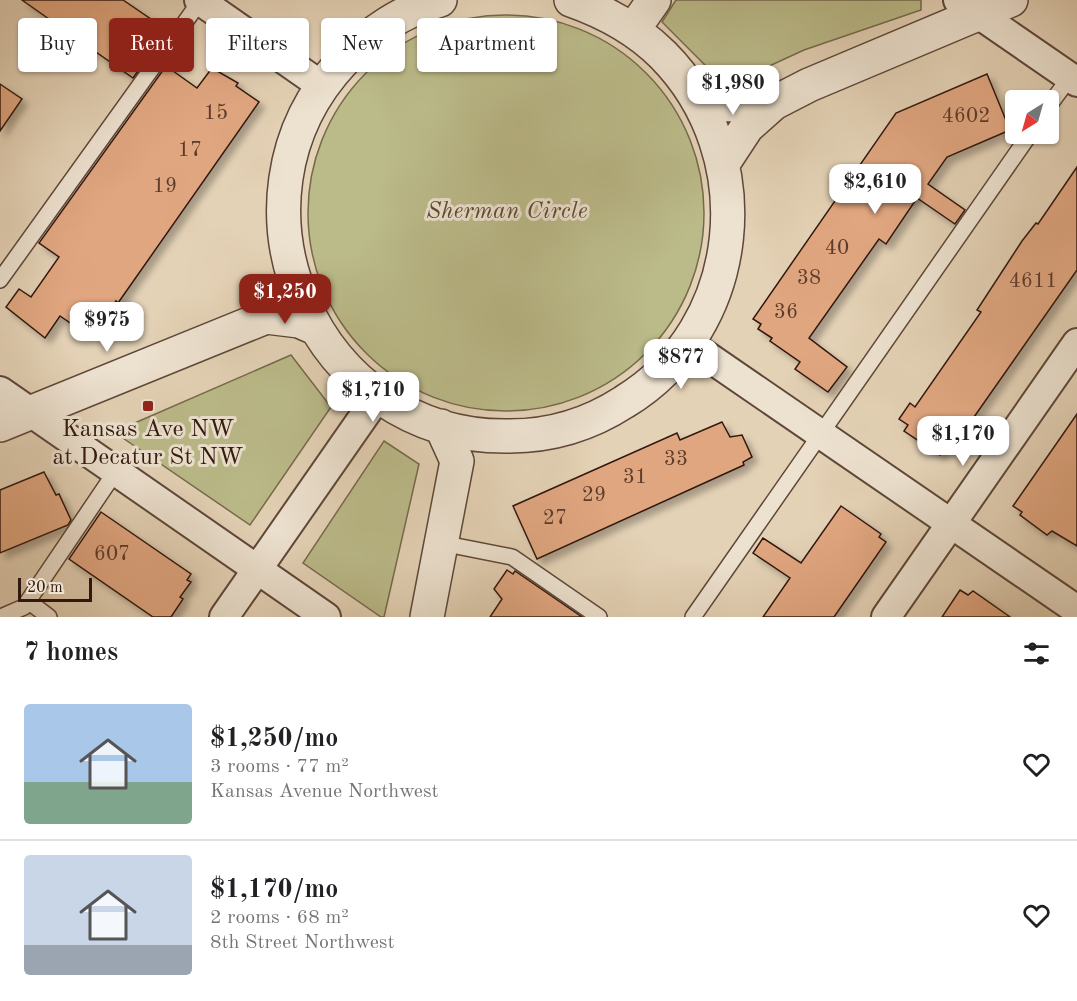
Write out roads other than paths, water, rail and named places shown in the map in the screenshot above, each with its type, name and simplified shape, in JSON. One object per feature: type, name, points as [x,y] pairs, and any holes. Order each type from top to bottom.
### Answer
[{"type":"street","points":[[200,0],[322,86]]},
{"type":"street","points":[[440,0],[405,14],[379,29],[355,48],[322,86],[301,123],[284,182],[284,236],[292,274],[315,328],[338,359],[378,396],[406,412],[441,426],[486,435],[532,435],[591,420],[623,404],[652,383],[688,343],[709,308],[724,262],[729,217],[724,162],[694,94],[662,54],[633,30],[600,11],[571,0]]},
{"type":"street","points":[[633,30],[654,0]]},
{"type":"street","points":[[724,162],[747,127],[774,103],[969,7],[1011,0]]},
{"type":"street","points":[[969,7],[1073,80]]},
{"type":"street","points":[[694,94],[704,101],[737,104],[774,103]]},
{"type":"street","points":[[269,316],[285,294],[292,274]]},
{"type":"street","points":[[0,425],[269,316],[299,321],[315,328]]},
{"type":"street","points":[[688,343],[821,432],[1077,610]]},
{"type":"street","points":[[886,617],[1077,343]]},
{"type":"street","points":[[0,391],[326,617]]},
{"type":"street","points":[[224,617],[378,396]]},
{"type":"street","points":[[427,617],[457,461],[441,426]]},
{"type":"street","points":[[457,461],[486,435]]},
{"type":"lane","points":[[0,280],[200,0]]},
{"type":"lane","points":[[1059,95],[1073,80]]},
{"type":"lane","points":[[693,617],[1023,144]]},
{"type":"lane","points":[[1,617],[24,607],[116,471]]},
{"type":"lane","points":[[441,543],[512,557],[599,617]]},
{"type":"lane","points":[[28,601],[49,617]]},
{"type":"lane","points":[[1073,617],[1077,610]]},
{"type":"place","name":"Kansas Ave NW at Decatur St NW","points":[[148,406]]},
{"type":"park label","name":"Sherman Circle","points":[[507,212]]}]
